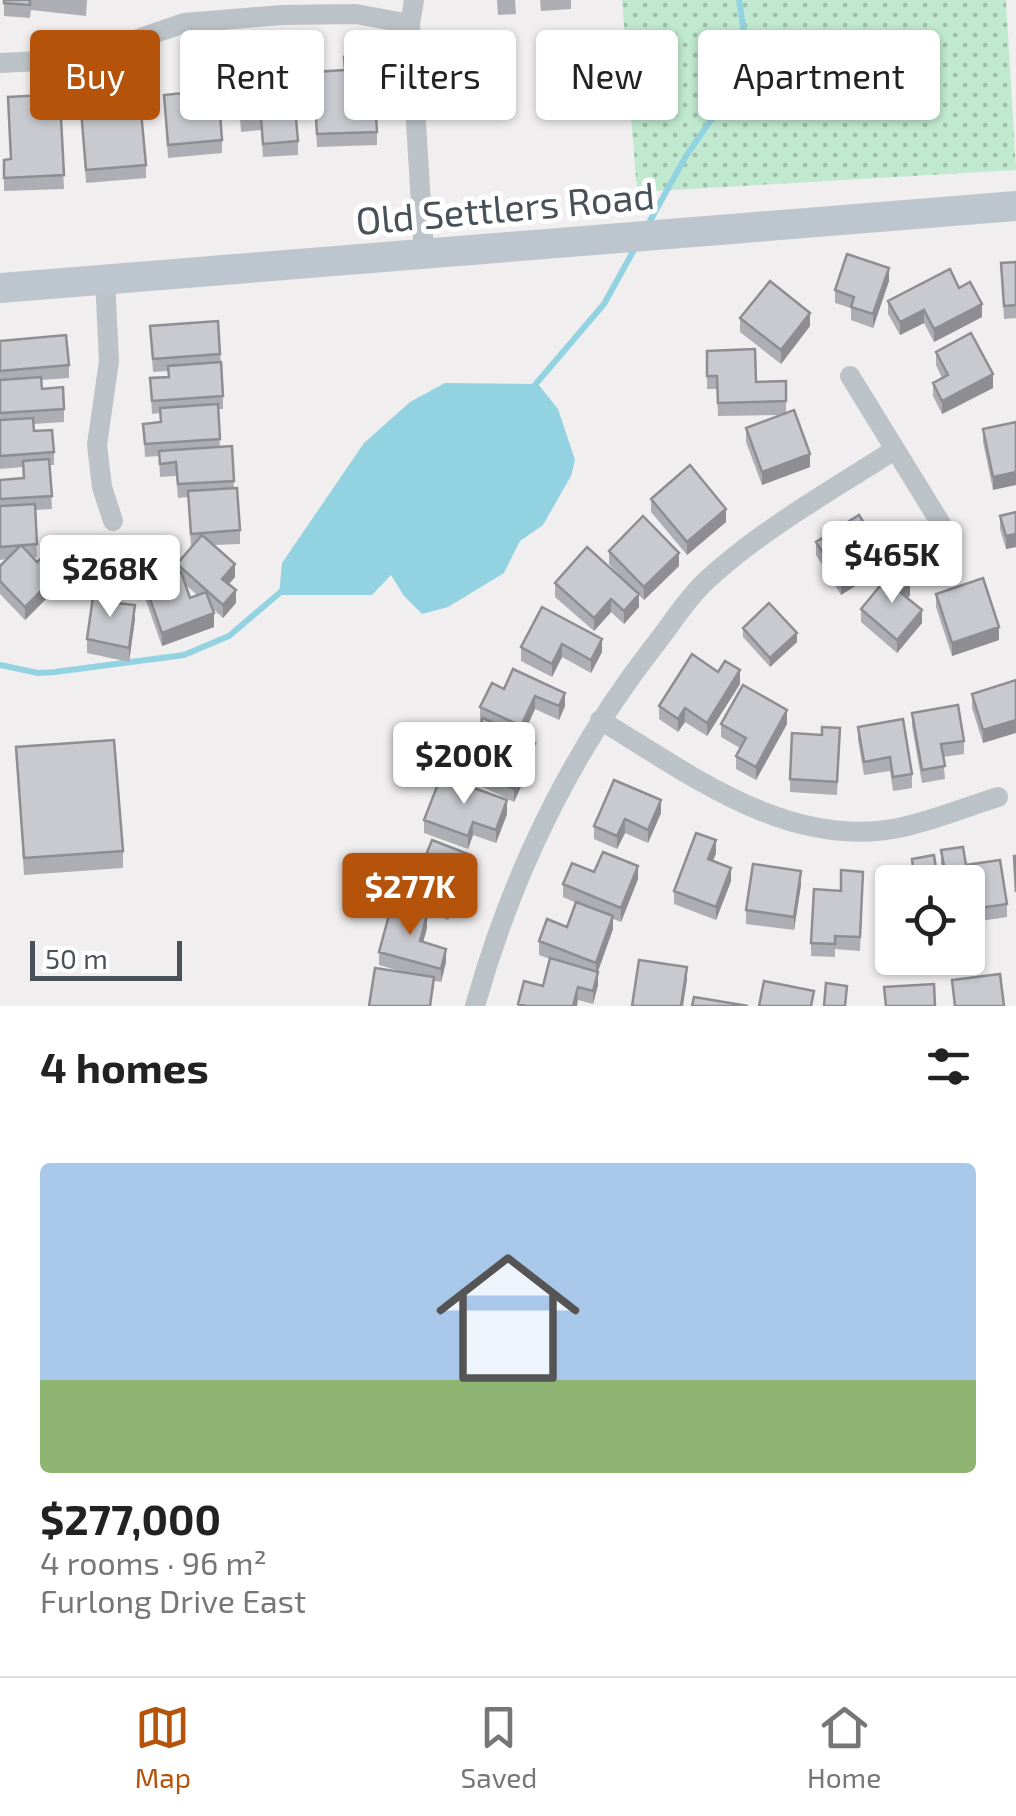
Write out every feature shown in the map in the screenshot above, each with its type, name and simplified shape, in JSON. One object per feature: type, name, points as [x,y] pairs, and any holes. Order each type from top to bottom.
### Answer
[{"type":"main road","name":"Old Settlers Road","points":[[0,288],[1016,206]]},
{"type":"street","points":[[414,0],[410,24],[424,254]]},
{"type":"street","points":[[0,63],[60,60],[115,47],[184,23],[356,14],[410,24]]},
{"type":"street","points":[[105,280],[109,361],[97,445],[102,487],[113,522]]},
{"type":"street","points":[[850,376],[943,527]]},
{"type":"street","points":[[475,1006],[495,934],[524,864],[600,720],[702,584],[736,554],[894,450]]},
{"type":"street","points":[[600,720],[751,809],[823,829],[901,828],[998,797]]},
{"type":"green space","points":[[622,0],[1006,0],[1016,170],[637,192],[631,120],[678,120],[678,30],[624,30]]},
{"type":"water","points":[[445,383],[538,384],[558,409],[575,460],[571,476],[543,525],[520,541],[504,573],[448,607],[422,614],[391,575],[372,595],[279,595],[282,563],[364,443],[410,402]]},
{"type":"building","points":[[30,0],[30,5],[4,3]]},
{"type":"building","points":[[344,70],[344,120],[376,120],[377,132],[317,134],[316,120],[324,120],[324,71]]},
{"type":"building","points":[[180,93],[180,120],[221,120],[222,140],[168,145],[164,95]]},
{"type":"building","points":[[30,96],[30,120],[61,120],[64,175],[4,178],[4,160],[11,159],[8,97]]},
{"type":"building","points":[[82,120],[142,120],[146,165],[86,170]]},
{"type":"building","points":[[261,120],[296,120],[298,141],[263,144]]},
{"type":"building","points":[[847,254],[889,268],[873,314],[851,307],[854,297],[835,290]]},
{"type":"building","points":[[1016,262],[1016,305],[1004,306],[1001,263]]},
{"type":"building","points":[[950,269],[959,288],[970,282],[982,304],[934,329],[924,310],[900,322],[888,301]]},
{"type":"building","points":[[770,281],[810,313],[781,350],[740,318]]},
{"type":"building","points":[[218,321],[220,354],[153,359],[150,326]]},
{"type":"building","points":[[971,333],[993,374],[942,401],[933,383],[948,375],[936,352]]},
{"type":"building","points":[[66,335],[69,365],[0,371],[0,341]]},
{"type":"building","points":[[755,349],[756,382],[786,381],[786,401],[718,403],[717,376],[707,376],[707,351]]},
{"type":"building","points":[[221,362],[223,396],[152,401],[150,378],[169,377],[168,366]]},
{"type":"building","points":[[41,377],[42,389],[63,387],[64,409],[0,413],[0,380]]},
{"type":"building","points":[[218,404],[220,439],[145,444],[143,424],[161,422],[160,408]]},
{"type":"building","points":[[794,410],[810,454],[762,472],[746,428]]},
{"type":"building","points":[[33,418],[34,431],[52,430],[54,452],[0,456],[0,420]]},
{"type":"building","points":[[1016,422],[1016,472],[993,477],[983,429]]},
{"type":"building","points":[[232,446],[234,481],[178,484],[176,462],[160,464],[159,451]]},
{"type":"building","points":[[49,459],[52,496],[0,499],[0,480],[24,478],[23,461]]},
{"type":"building","points":[[690,465],[726,509],[687,542],[651,499]]},
{"type":"building","points":[[237,488],[240,530],[191,534],[188,491]]},
{"type":"building","points":[[35,504],[37,544],[0,547],[0,506]]},
{"type":"building","points":[[1016,512],[1016,534],[1006,536],[1000,516]]},
{"type":"building","points":[[859,515],[884,555],[841,582],[816,542]]},
{"type":"building","points":[[643,516],[679,553],[644,587],[609,551]]},
{"type":"building","points":[[202,535],[235,564],[222,579],[236,590],[223,605],[177,564]]},
{"type":"building","points":[[21,545],[37,562],[45,555],[61,571],[25,607],[0,581],[0,566]]},
{"type":"building","points":[[587,547],[639,594],[624,611],[611,599],[594,618],[555,583]]},
{"type":"building","points":[[894,569],[910,582],[901,593],[922,610],[897,640],[861,609]]},
{"type":"building","points":[[181,572],[190,598],[206,592],[214,613],[162,633],[145,585]]},
{"type":"building","points":[[983,578],[999,627],[952,643],[936,594]]},
{"type":"building","points":[[94,590],[118,594],[116,603],[135,605],[129,648],[87,639]]},
{"type":"building","points":[[769,603],[797,633],[770,658],[743,628]]},
{"type":"building","points":[[542,607],[602,639],[591,660],[562,644],[552,664],[521,647]]},
{"type":"building","points":[[692,654],[718,672],[725,661],[740,670],[707,723],[685,708],[678,719],[659,706]]},
{"type":"building","points":[[513,669],[565,693],[559,706],[535,696],[521,726],[480,707],[492,683],[504,689]]},
{"type":"building","points":[[1016,680],[1016,720],[983,730],[972,694]]},
{"type":"building","points":[[743,685],[787,710],[756,767],[736,756],[746,738],[721,724]]},
{"type":"building","points":[[958,705],[964,741],[941,744],[945,766],[922,770],[912,713]]},
{"type":"building","points":[[483,718],[535,743],[514,789],[453,760],[461,744],[469,748]]},
{"type":"building","points":[[903,719],[912,774],[893,777],[890,757],[864,762],[858,727]]},
{"type":"building","points":[[822,727],[840,728],[837,782],[790,779],[792,733],[822,735]]},
{"type":"building","points":[[114,740],[123,851],[24,858],[16,747]]},
{"type":"building","points":[[441,776],[507,800],[496,830],[473,822],[468,836],[424,820]]},
{"type":"building","points":[[614,780],[661,800],[648,830],[625,819],[617,836],[594,826]]},
{"type":"building","points":[[696,833],[716,840],[708,859],[731,868],[716,907],[674,891]]},
{"type":"building","points":[[432,840],[468,854],[448,907],[411,892]]},
{"type":"building","points":[[963,847],[966,865],[944,865],[941,850]]},
{"type":"building","points":[[603,852],[638,866],[621,908],[563,884],[572,863],[594,872]]},
{"type":"building","points":[[934,855],[935,865],[913,865],[912,859]]},
{"type":"building","points":[[1000,860],[1007,904],[985,907],[985,865],[966,865]]},
{"type":"building","points":[[753,864],[801,871],[794,917],[746,910]]},
{"type":"building","points":[[841,870],[863,872],[860,937],[835,936],[835,944],[811,943],[814,889],[841,891]]},
{"type":"building","points":[[576,902],[613,916],[596,963],[539,941],[547,919],[567,927]]},
{"type":"building","points":[[392,904],[427,915],[420,941],[446,949],[441,969],[379,952]]},
{"type":"building","points":[[550,958],[598,972],[593,991],[578,987],[573,1006],[518,1004],[524,981],[543,986]]},
{"type":"building","points":[[639,960],[687,967],[681,1006],[632,1006]]},
{"type":"building","points":[[375,968],[434,977],[430,1006],[369,1006]]},
{"type":"building","points":[[1000,974],[1004,1006],[955,1006],[952,980]]},
{"type":"building","points":[[764,981],[814,991],[811,1006],[759,1006]]},
{"type":"building","points":[[826,983],[847,986],[845,1006],[824,1006]]},
{"type":"building","points":[[934,984],[935,1006],[886,1006],[884,987]]},
{"type":"building","points":[[694,997],[748,1006],[692,1006]]},
{"type":"waterway","points":[[646,228],[686,156],[749,65],[739,0]]},
{"type":"waterway","points":[[534,386],[604,304],[635,248]]},
{"type":"waterway","points":[[0,665],[38,673],[184,655],[229,636],[283,590]]}]
